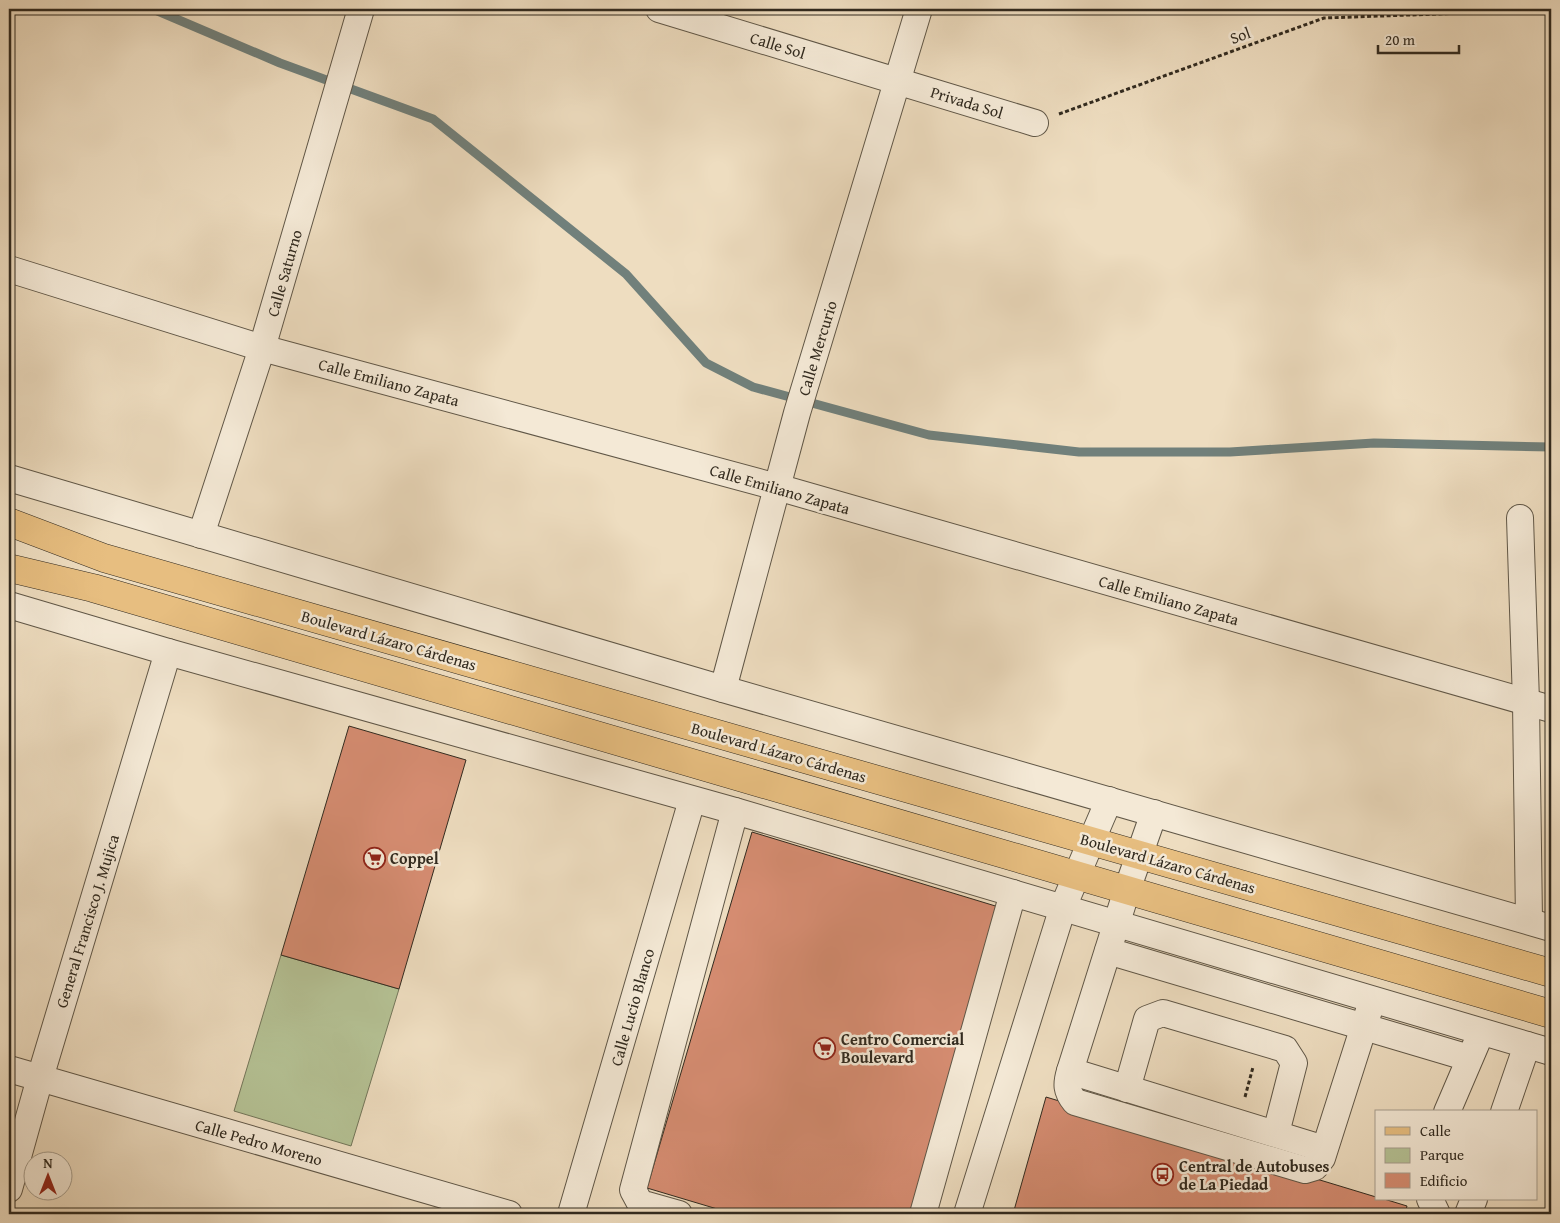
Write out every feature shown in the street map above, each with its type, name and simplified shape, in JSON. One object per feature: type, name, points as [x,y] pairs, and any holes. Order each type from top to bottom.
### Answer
[{"type":"main road","name":"Boulevard Lázaro Cárdenas","points":[[9,522],[104,558],[1551,973]]},
{"type":"main road","name":"Boulevard Lázaro Cárdenas","points":[[9,568],[93,588],[1551,1014]]},
{"type":"street","name":"Calle Saturno","points":[[201,536],[262,348],[361,9]]},
{"type":"street","name":"Calle Sol","points":[[659,9],[898,82]]},
{"type":"street","name":"Calle Mercurio","points":[[723,689],[776,487],[919,9]]},
{"type":"street","name":"Privada Sol","points":[[898,82],[1035,122]]},
{"type":"street","name":"Calle Emiliano Zapata","points":[[9,269],[262,348],[776,487],[1551,709]]},
{"type":"street","points":[[9,478],[723,689],[1540,925],[1526,702],[1520,518]]},
{"type":"street","points":[[9,605],[168,652],[735,811],[1539,1049],[1505,1110]]},
{"type":"street","name":"General Francisco J. Mujica","points":[[9,1190],[40,1078],[168,652]]},
{"type":"street","name":"Calle Lucio Blanco","points":[[571,1214],[692,800]]},
{"type":"street","points":[[967,1214],[1063,907],[1109,800]]},
{"type":"street","points":[[680,1214],[640,1203],[633,1190],[735,811]]},
{"type":"street","points":[[1154,814],[1127,890],[1066,1083],[1068,1094],[1075,1102],[1305,1170],[1315,1167],[1322,1158],[1372,1001]]},
{"type":"street","points":[[923,1214],[1013,893]]},
{"type":"street","points":[[1108,951],[1469,1058]]},
{"type":"street","points":[[1127,1089],[1147,1020],[1163,1013],[1285,1049],[1294,1063],[1276,1133]]},
{"type":"street","points":[[1448,1110],[1482,1032]]},
{"type":"street","name":"Calle Pedro Moreno","points":[[9,1069],[509,1214]]},
{"type":"street","points":[[1070,1071],[1324,1149]]},
{"type":"street","points":[[1430,1200],[1437,1214]]},
{"type":"street","points":[[1468,1214],[1474,1200]]},
{"type":"path","name":"Sol","points":[[1035,122],[1324,18],[1551,10]]},
{"type":"green space","points":[[281,955],[399,989],[351,1146],[234,1111]]},
{"type":"building","name":"Coppel","points":[[349,726],[466,760],[399,989],[281,955]]},
{"type":"building","name":"Centro Comercial Boulevard","points":[[752,832],[1002,908],[913,1214],[734,1214],[647,1188]]},
{"type":"building","name":"Central de Autobuses de La Piedad","points":[[1046,1097],[1375,1197],[1375,1200],[1387,1200],[1407,1206],[1405,1214],[1013,1214]]},
{"type":"waterway","points":[[153,9],[280,63],[433,119],[626,274],[706,363],[753,387],[929,435],[1079,452],[1230,452],[1374,443],[1551,447]]},
{"type":"place","name":"Coppel","points":[[374,858]]},
{"type":"place","name":"Centro Comercial Boulevard","points":[[825,1048]]},
{"type":"place","name":"Central de Autobuses de La Piedad","points":[[1163,1175]]}]
